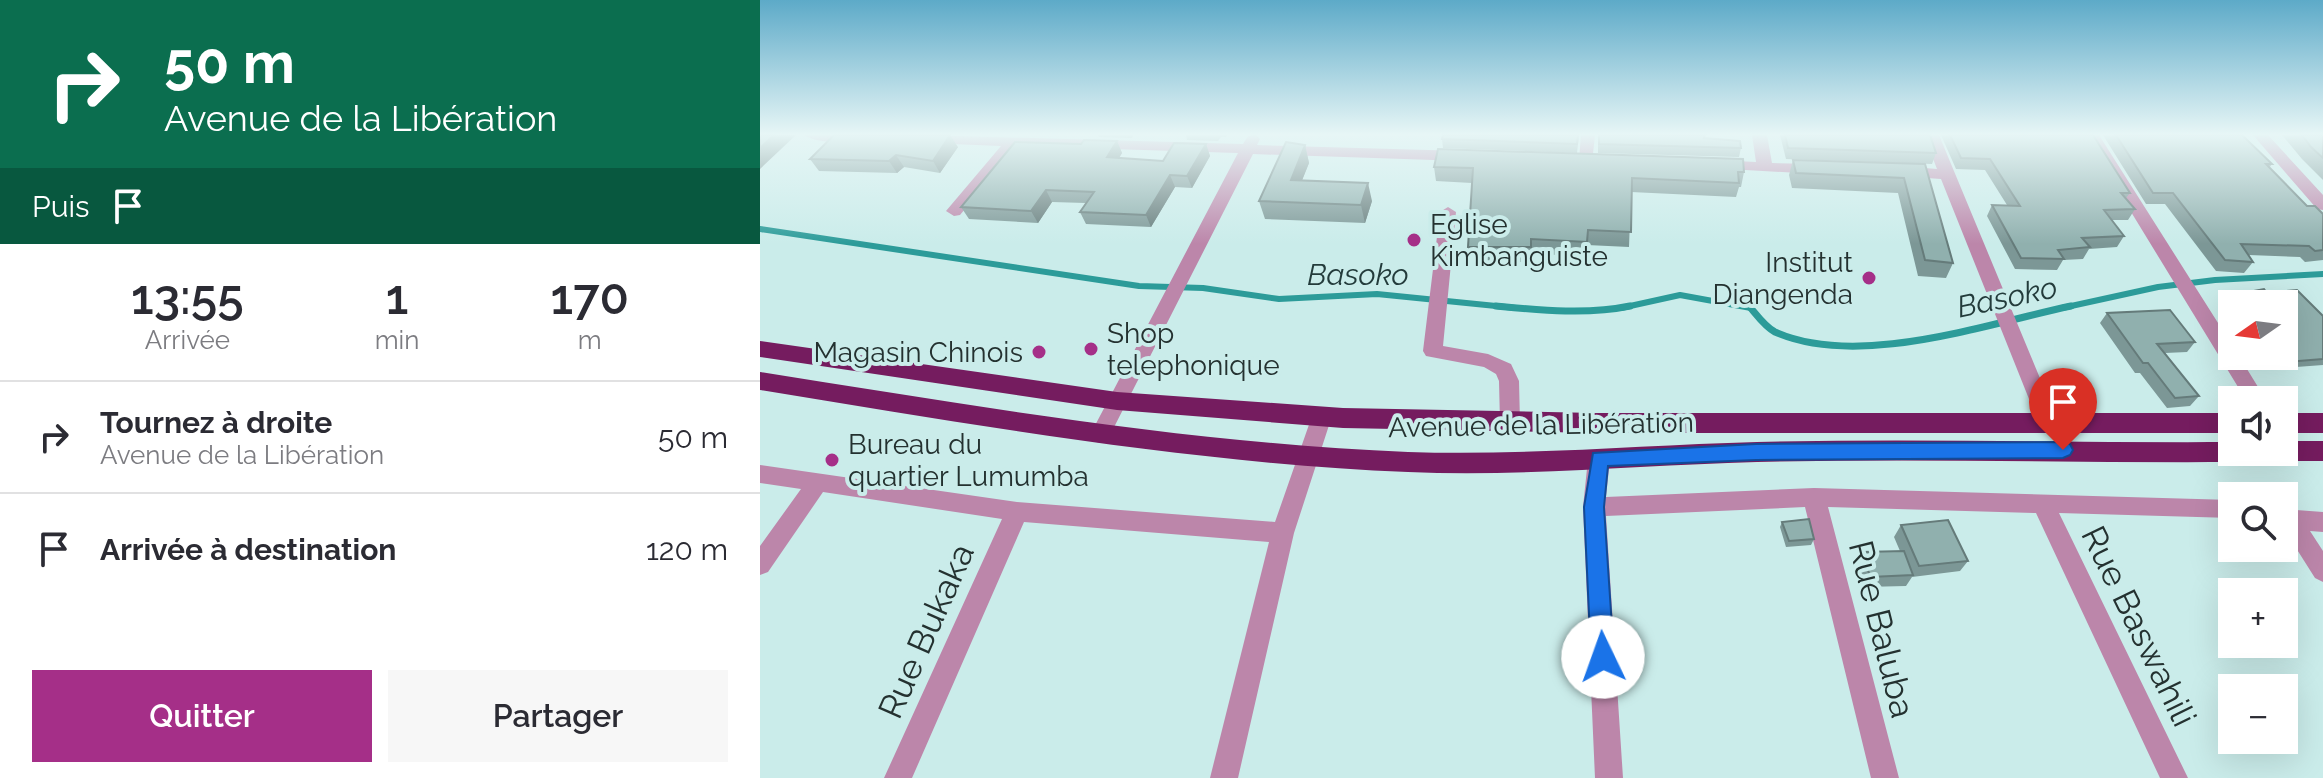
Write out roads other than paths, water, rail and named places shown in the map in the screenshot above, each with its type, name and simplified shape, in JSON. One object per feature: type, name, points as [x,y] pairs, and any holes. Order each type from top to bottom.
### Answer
[{"type":"highway","name":"Avenue de la Libération","points":[[760,349],[1117,401],[1322,416],[1510,423],[2218,423]]},
{"type":"highway","name":"Avenue de la Libération","points":[[760,381],[1100,435],[1192,446],[1406,462],[1484,463],[1847,451],[2218,452]]},
{"type":"highway","points":[[2298,423],[2323,423]]},
{"type":"highway","points":[[2298,451],[2323,451]]},
{"type":"street","points":[[954,211],[987,171]]},
{"type":"street","points":[[1100,435],[1236,171]]},
{"type":"street","points":[[1918,171],[1947,175]]},
{"type":"street","points":[[1946,171],[2049,424]]},
{"type":"street","points":[[2114,171],[2247,386]]},
{"type":"street","points":[[2293,171],[2323,205]]},
{"type":"street","points":[[1448,212],[1433,351],[1488,361],[1504,369],[1509,381],[1510,423]]},
{"type":"street","points":[[1224,778],[1283,533],[1322,416]]},
{"type":"street","points":[[1599,459],[1594,507],[1609,778]]},
{"type":"street","points":[[760,474],[1017,512],[1283,533]]},
{"type":"street","points":[[760,565],[818,482]]},
{"type":"street","points":[[1594,507],[1814,497],[2218,509]]},
{"type":"street","name":"Rue Baluba","points":[[1814,497],[1885,778]]},
{"type":"street","name":"Rue Baswahili","points":[[2043,503],[2174,778]]},
{"type":"street","name":"Rue Bukaka","points":[[898,778],[1017,512]]},
{"type":"street","points":[[2298,521],[2323,522]]},
{"type":"street","points":[[2298,536],[2323,571]]},
{"type":"waterway","name":"Basoko","points":[[760,229],[1139,286],[1203,288],[1279,299],[1377,294],[1497,306]]},
{"type":"waterway","name":"Basoko","points":[[2069,306],[2158,287],[2215,280],[2323,274]]},
{"type":"waterway","name":"Basoko","points":[[1621,308],[1680,295],[1751,308]]},
{"type":"waterway","name":"Basoko","points":[[1497,306],[1580,311],[1630,306]]},
{"type":"waterway","name":"Basoko","points":[[1497,306],[1516,308]]},
{"type":"waterway","name":"Basoko","points":[[1751,308],[1775,332],[1808,342],[1844,346],[1922,340],[2069,306]]},
{"type":"waterway","name":"Basoko","points":[[2062,308],[2069,306]]},
{"type":"place","name":"Eglise Kimbanguiste","points":[[1414,240]]},
{"type":"place","name":"Institut Diangenda","points":[[1869,278]]},
{"type":"place","name":"Shop telephonique","points":[[1091,349]]},
{"type":"place","name":"Magasin Chinois","points":[[1039,352]]},
{"type":"place","name":"Bureau du quartier Lumumba","points":[[832,460]]}]
